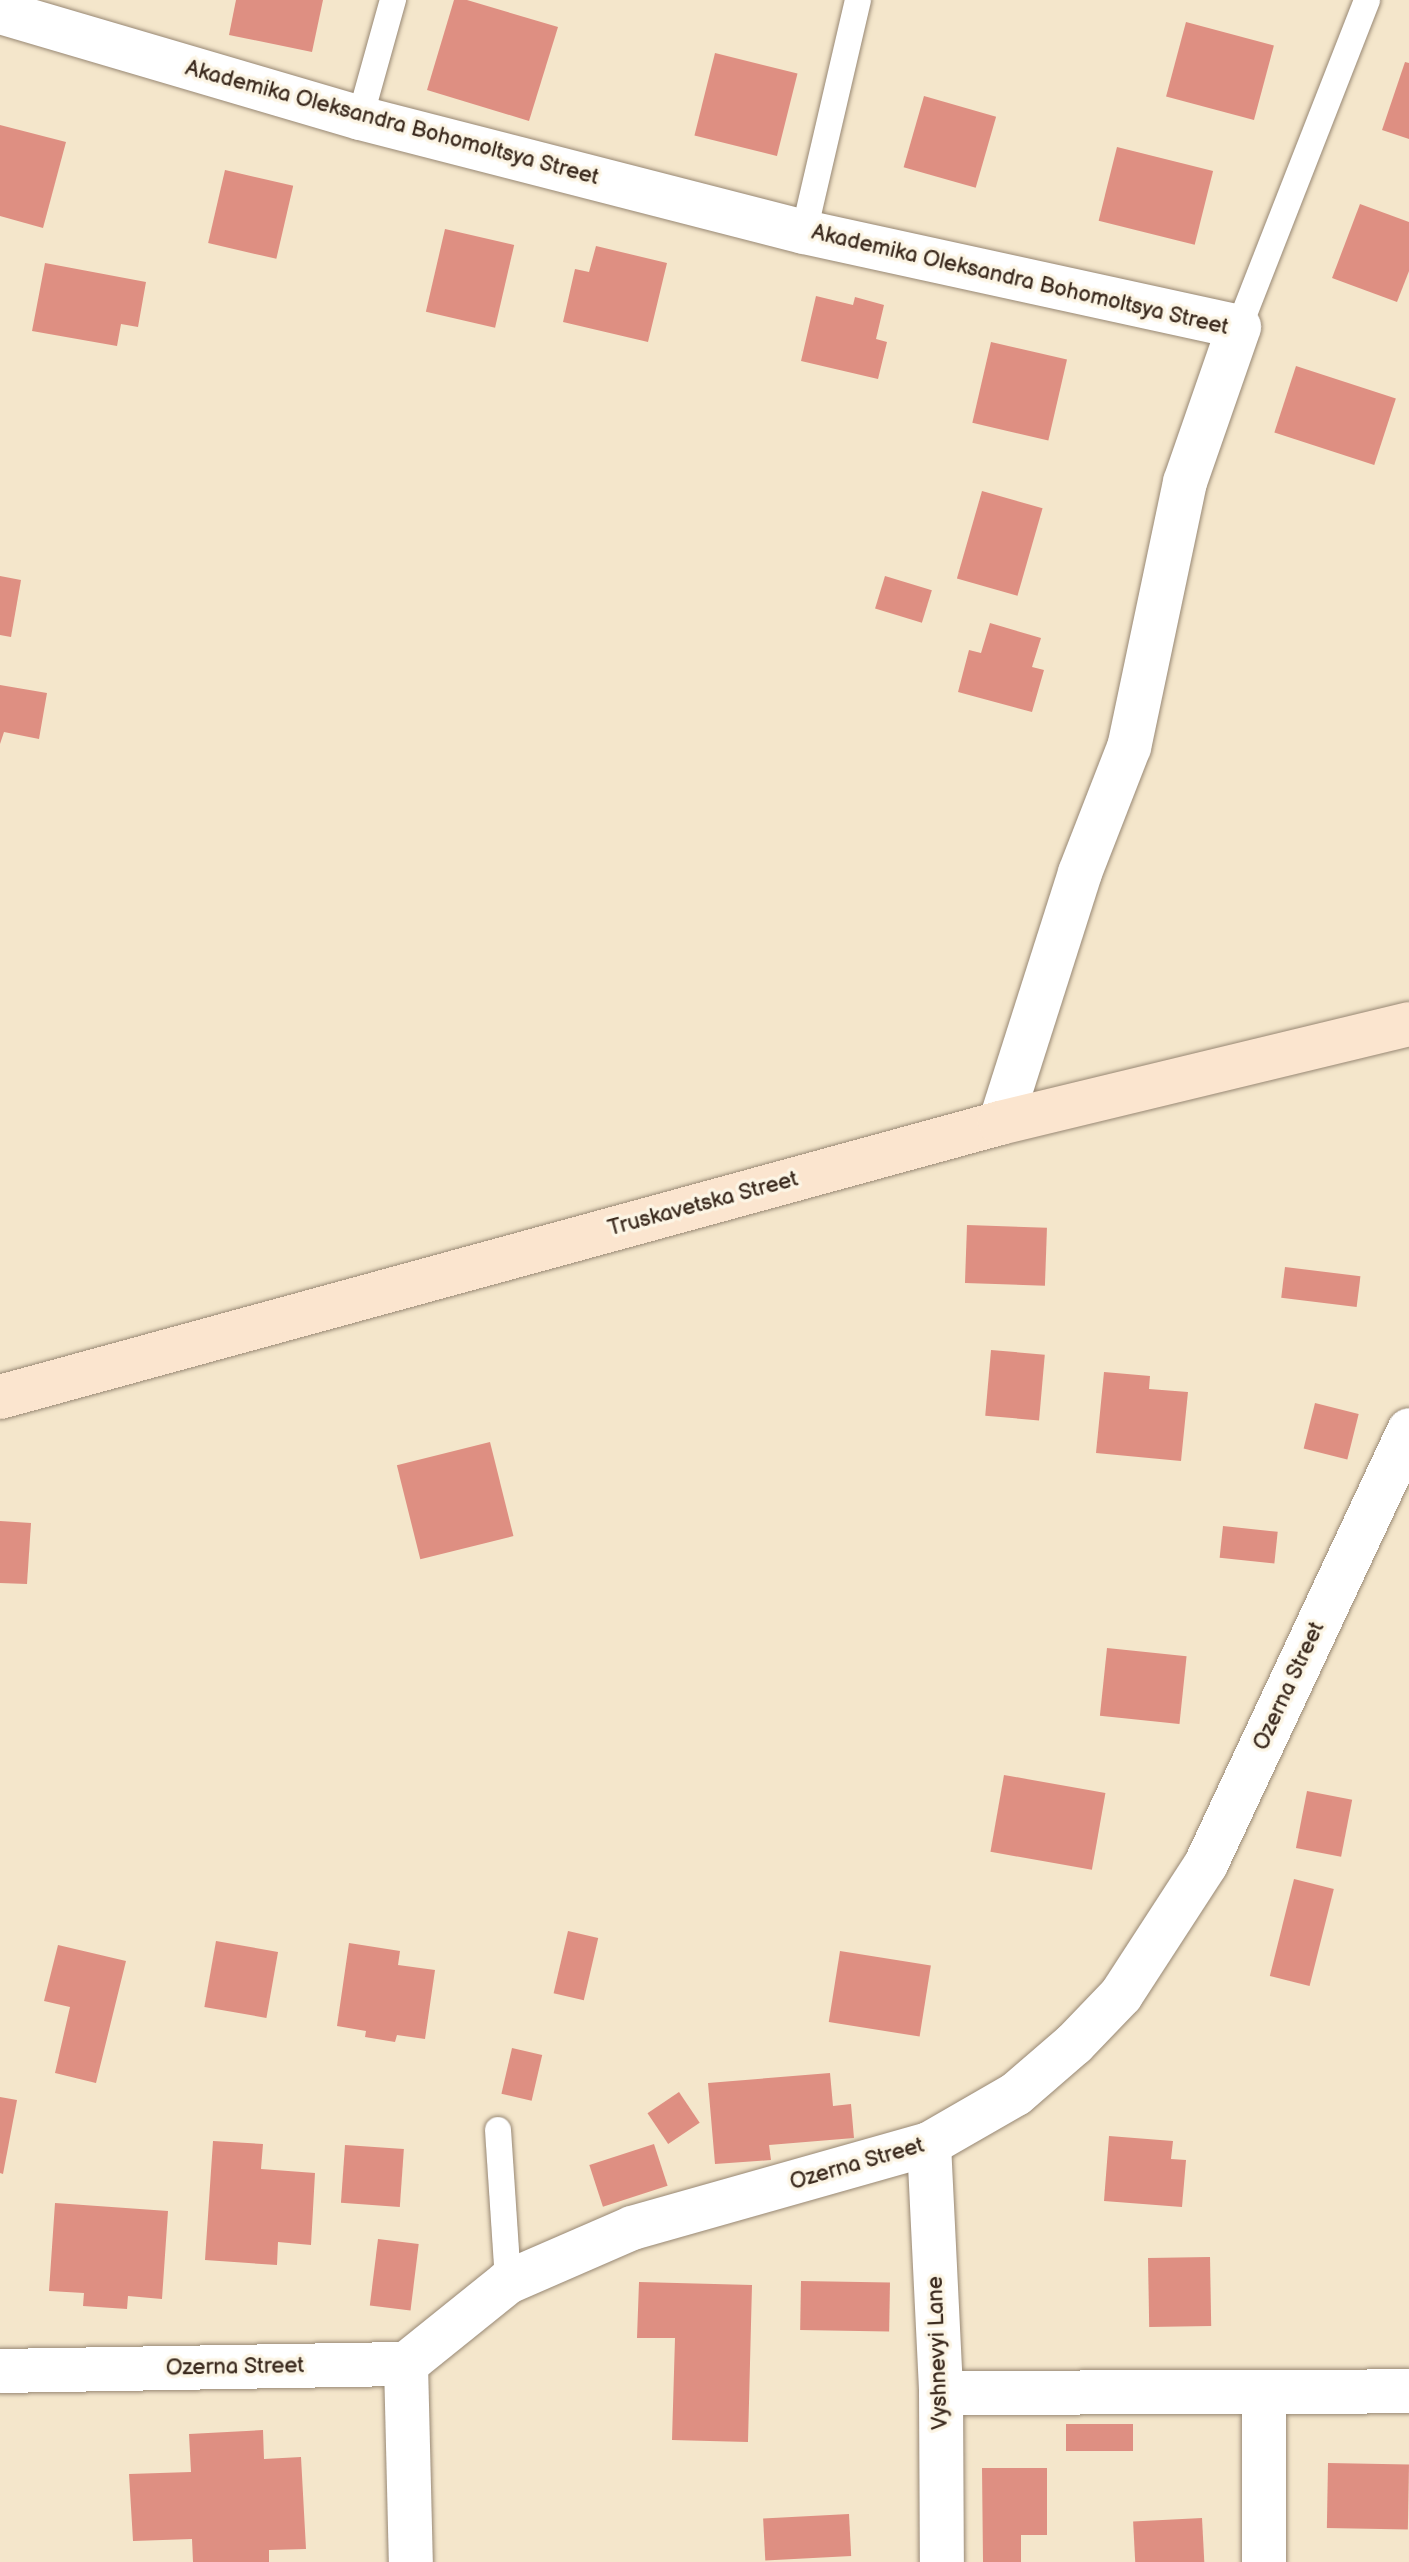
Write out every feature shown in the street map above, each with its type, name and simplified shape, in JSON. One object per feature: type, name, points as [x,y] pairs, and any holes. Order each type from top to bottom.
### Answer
[{"type":"main road","name":"Truskavetska Street","points":[[0,1397],[1000,1123],[1409,1024]]},
{"type":"street","name":"Akademika Oleksandra Bohomoltsya Street","points":[[0,12],[360,118],[804,232],[1239,327],[1185,482],[1129,747],[1080,873],[1000,1123]]},
{"type":"street","name":"Ozerna Street","points":[[0,2371],[406,2364],[508,2282],[632,2228],[929,2144],[1016,2094],[1074,2044],[1121,1995],[1206,1864],[1409,1430]]},
{"type":"street","name":"Vyshnevyi Lane","points":[[929,2144],[941,2393],[942,2562]]},
{"type":"street","points":[[406,2364],[411,2562]]},
{"type":"street","points":[[941,2393],[1409,2391]]},
{"type":"street","points":[[1264,2393],[1264,2562]]},
{"type":"lane","points":[[360,118],[393,0]]},
{"type":"lane","points":[[804,232],[858,0]]},
{"type":"lane","points":[[1239,327],[1367,0]]},
{"type":"lane","points":[[498,2130],[508,2282]]},
{"type":"building","points":[[236,0],[323,0],[312,52],[229,35]]},
{"type":"building","points":[[454,0],[467,0],[558,27],[529,121],[427,90]]},
{"type":"building","points":[[1186,22],[1274,46],[1254,120],[1166,96]]},
{"type":"building","points":[[715,53],[797,74],[777,156],[694,135]]},
{"type":"building","points":[[1405,62],[1409,63],[1409,139],[1382,130]]},
{"type":"building","points":[[924,96],[996,117],[976,188],[904,167]]},
{"type":"building","points":[[0,125],[66,142],[43,228],[0,216]]},
{"type":"building","points":[[1117,147],[1213,171],[1195,245],[1099,221]]},
{"type":"building","points":[[225,170],[293,186],[276,259],[208,243]]},
{"type":"building","points":[[1360,204],[1409,222],[1409,271],[1397,302],[1332,278]]},
{"type":"building","points":[[445,229],[514,245],[495,328],[426,312]]},
{"type":"building","points":[[596,246],[667,263],[648,342],[563,322],[575,269],[589,272]]},
{"type":"building","points":[[45,263],[146,282],[138,327],[121,324],[117,346],[32,331]]},
{"type":"building","points":[[816,296],[853,305],[855,297],[884,305],[876,339],[887,342],[878,379],[801,361]]},
{"type":"building","points":[[991,342],[1067,360],[1048,440],[972,423]]},
{"type":"building","points":[[1296,366],[1396,398],[1374,465],[1274,433]]},
{"type":"building","points":[[982,491],[1043,508],[1017,596],[957,578]]},
{"type":"building","points":[[0,576],[21,580],[11,637],[0,635]]},
{"type":"building","points":[[885,576],[932,590],[922,623],[875,609]]},
{"type":"building","points":[[990,623],[1041,638],[1032,667],[1044,670],[1032,712],[958,692],[969,650],[981,653]]},
{"type":"building","points":[[0,685],[47,693],[39,739],[4,732],[0,744]]},
{"type":"building","points":[[967,1225],[1047,1228],[1045,1286],[965,1283]]},
{"type":"building","points":[[1285,1267],[1360,1276],[1357,1307],[1281,1298]]},
{"type":"building","points":[[991,1350],[1045,1355],[1039,1420],[985,1416]]},
{"type":"building","points":[[1104,1372],[1150,1376],[1149,1389],[1188,1392],[1181,1461],[1096,1453]]},
{"type":"building","points":[[1315,1403],[1359,1414],[1347,1459],[1304,1449]]},
{"type":"building","points":[[490,1442],[513,1536],[420,1559],[397,1465]]},
{"type":"building","points":[[0,1521],[31,1523],[27,1584],[0,1583]]},
{"type":"building","points":[[1223,1526],[1278,1532],[1274,1564],[1220,1558]]},
{"type":"building","points":[[1107,1648],[1187,1656],[1179,1724],[1100,1716]]},
{"type":"building","points":[[1004,1775],[1105,1793],[1092,1870],[990,1852]]},
{"type":"building","points":[[1307,1791],[1352,1800],[1341,1857],[1296,1848]]},
{"type":"building","points":[[1294,1879],[1334,1889],[1310,1986],[1270,1976]]},
{"type":"building","points":[[568,1931],[598,1938],[584,2000],[554,1993]]},
{"type":"building","points":[[216,1941],[278,1952],[266,2018],[204,2007]]},
{"type":"building","points":[[349,1943],[400,1951],[398,1965],[435,1970],[425,2039],[397,2035],[395,2042],[365,2037],[366,2031],[337,2026]]},
{"type":"building","points":[[58,1945],[126,1961],[96,2083],[55,2073],[70,2007],[44,2001]]},
{"type":"building","points":[[840,1951],[931,1965],[920,2037],[829,2022]]},
{"type":"building","points":[[512,2048],[542,2055],[532,2101],[501,2094]]},
{"type":"building","points":[[830,2073],[833,2106],[851,2104],[854,2138],[769,2145],[771,2160],[715,2164],[708,2083]]},
{"type":"building","points":[[679,2092],[700,2123],[668,2144],[647,2113]]},
{"type":"building","points":[[0,2097],[17,2100],[3,2174],[0,2173]]},
{"type":"building","points":[[1109,2136],[1173,2141],[1171,2159],[1186,2160],[1182,2207],[1104,2201]]},
{"type":"building","points":[[213,2141],[263,2144],[261,2169],[315,2173],[311,2245],[278,2242],[277,2265],[205,2260]]},
{"type":"building","points":[[654,2144],[668,2186],[603,2207],[589,2165]]},
{"type":"building","points":[[345,2145],[404,2149],[400,2207],[341,2203]]},
{"type":"building","points":[[55,2203],[168,2211],[162,2299],[128,2296],[127,2309],[83,2306],[84,2293],[49,2291]]},
{"type":"building","points":[[378,2239],[419,2244],[411,2310],[370,2306]]},
{"type":"building","points":[[1210,2257],[1211,2326],[1149,2327],[1148,2258]]},
{"type":"building","points":[[801,2281],[890,2283],[889,2332],[800,2330]]},
{"type":"building","points":[[639,2282],[752,2285],[748,2442],[672,2440],[675,2338],[637,2338]]},
{"type":"building","points":[[1066,2424],[1133,2424],[1133,2451],[1066,2451]]},
{"type":"building","points":[[263,2430],[264,2459],[301,2457],[306,2549],[269,2550],[269,2562],[193,2562],[192,2539],[133,2541],[129,2474],[191,2472],[189,2434]]},
{"type":"building","points":[[1328,2463],[1409,2464],[1408,2529],[1327,2528]]},
{"type":"building","points":[[982,2468],[1047,2468],[1047,2535],[1021,2535],[1021,2562],[983,2562]]},
{"type":"building","points":[[849,2514],[851,2556],[765,2560],[763,2519]]},
{"type":"building","points":[[1202,2518],[1204,2562],[1135,2562],[1133,2522]]}]
